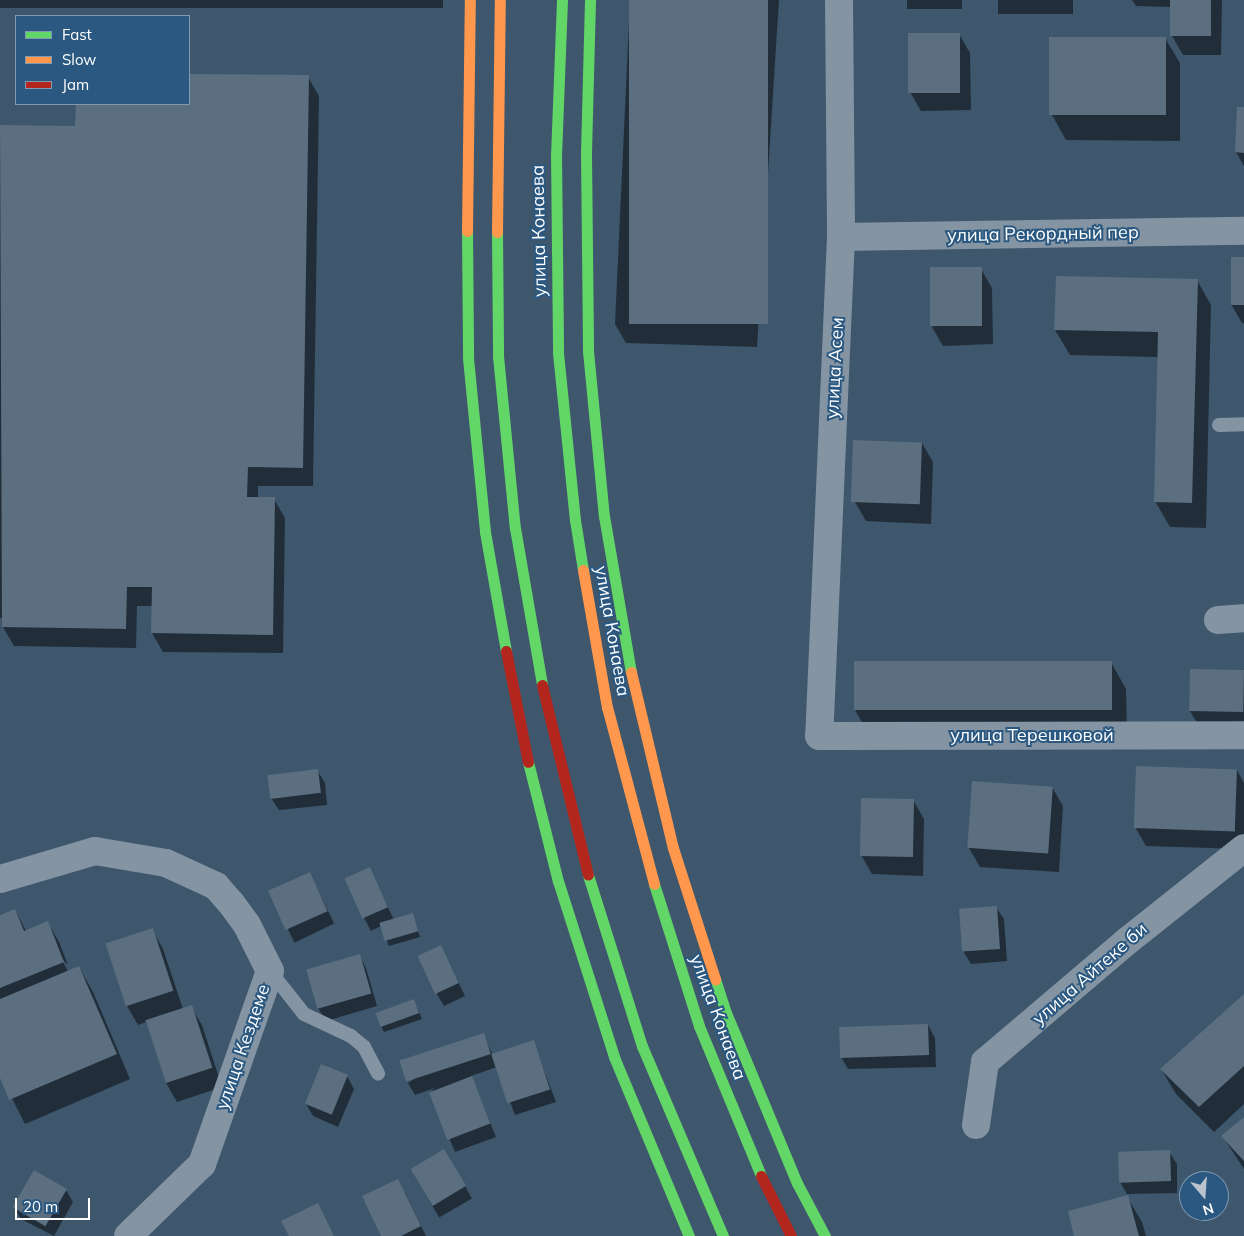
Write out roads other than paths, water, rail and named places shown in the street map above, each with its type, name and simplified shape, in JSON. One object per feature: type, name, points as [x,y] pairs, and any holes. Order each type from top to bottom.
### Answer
[{"type":"main road","points":[[470,0],[466,152],[468,358],[485,532],[519,726],[558,881],[614,1057],[690,1236]]},
{"type":"main road","points":[[500,0],[496,153],[498,356],[515,528],[548,720],[586,873],[642,1046],[723,1236]]},
{"type":"main road","name":"улица Конаева","points":[[562,0],[556,153],[558,352],[575,520],[607,707],[645,857],[698,1026],[770,1197],[791,1236]]},
{"type":"main road","points":[[590,0],[586,153],[588,351],[604,516],[636,700],[673,848],[727,1015],[798,1183],[826,1236]]},
{"type":"street","name":"улица Асем","points":[[819,736],[841,237],[839,0]]},
{"type":"street","name":"улица Рекордный пер","points":[[841,237],[1244,231]]},
{"type":"street","name":"улица Терешковой","points":[[819,736],[1244,735]]},
{"type":"street","name":"улица Айтеке би","points":[[976,1125],[985,1062],[1126,942],[1244,848]]},
{"type":"street","name":"улица Кездеме","points":[[0,879],[94,851],[166,863],[221,892],[248,925],[270,971],[202,1164],[128,1236]]},
{"type":"lane","points":[[1219,425],[1244,424]]},
{"type":"lane","points":[[270,971],[304,1014],[351,1036],[364,1047],[378,1073]]}]
